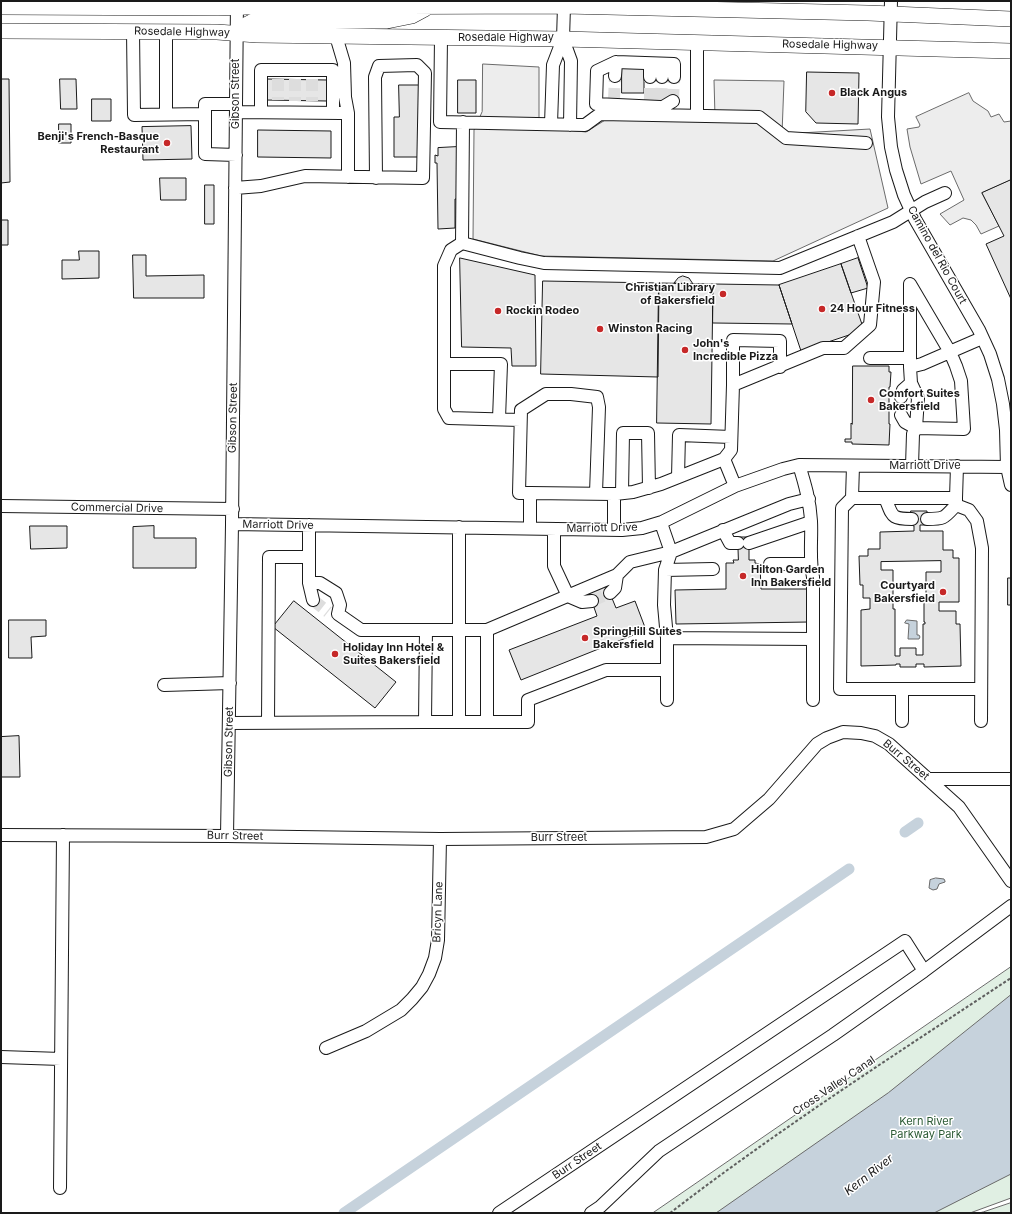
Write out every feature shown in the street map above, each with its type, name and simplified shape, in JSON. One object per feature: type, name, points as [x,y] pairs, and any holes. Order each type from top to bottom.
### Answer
[{"type":"main road","points":[[410,1],[431,6]]},
{"type":"main road","points":[[1,7],[79,4],[431,6],[564,3],[890,8],[1011,19]]},
{"type":"main road","points":[[237,34],[243,26],[250,22],[256,21],[387,21],[412,16],[431,6]]},
{"type":"main road","name":"Rosedale Highway","points":[[1,31],[217,32],[257,35],[563,39],[1011,50]]},
{"type":"street","points":[[551,124],[553,65],[563,39],[564,3]]},
{"type":"street","name":"Gibson Street","points":[[227,836],[232,524],[237,4]]},
{"type":"street","name":"Camino del Rio Court","points":[[890,8],[888,117],[891,147],[896,170],[904,195],[912,211],[990,354],[998,379],[1003,404],[1006,430],[1007,467],[1011,485]]},
{"type":"street","points":[[134,31],[134,115],[205,114]]},
{"type":"street","points":[[166,32],[166,114]]},
{"type":"street","points":[[336,36],[344,63],[345,97],[348,113],[348,177]]},
{"type":"street","points":[[441,38],[440,122],[584,125],[598,109],[614,102],[660,105],[697,116],[759,117],[786,138],[866,143]]},
{"type":"street","points":[[563,39],[571,61],[570,124]]},
{"type":"street","points":[[697,42],[697,116]]},
{"type":"street","points":[[598,109],[597,71],[616,62],[674,64],[674,77]]},
{"type":"street","points":[[615,76],[616,62]]},
{"type":"street","points":[[656,64],[656,77]]},
{"type":"street","points":[[235,188],[261,186],[305,176],[376,178],[423,178],[425,73],[417,66],[380,66],[375,77],[376,178]]},
{"type":"street","points":[[261,112],[261,70],[278,75],[312,75],[333,70],[333,112]]},
{"type":"street","points":[[236,155],[205,154],[205,104],[261,112],[278,106],[295,106],[312,107],[333,112],[348,113]]},
{"type":"street","points":[[598,109],[660,105]]},
{"type":"street","points":[[462,243],[463,122]]},
{"type":"street","points":[[520,420],[449,418],[444,409],[444,266],[451,250],[462,243],[544,264],[780,268],[894,222],[925,202],[945,193]]},
{"type":"street","points":[[733,385],[823,348],[844,348],[870,325],[874,282],[858,236]]},
{"type":"street","points":[[901,415],[905,422],[916,428],[964,429],[962,381],[950,352],[910,284],[911,383],[918,398],[916,428],[913,434],[912,466]]},
{"type":"street","points":[[870,358],[922,364],[982,338]]},
{"type":"street","points":[[596,493],[599,407],[597,397],[571,394],[546,394],[520,410],[519,493],[596,493],[618,493],[633,492],[661,484],[724,459],[731,450],[733,340],[780,341],[780,366]]},
{"type":"street","points":[[444,364],[501,364],[499,419]]},
{"type":"street","points":[[901,397],[903,390],[911,383]]},
{"type":"street","points":[[614,530],[623,433],[648,433],[648,488]]},
{"type":"street","points":[[678,477],[679,435],[731,437]]},
{"type":"street","points":[[724,459],[735,486]]},
{"type":"street","points":[[799,465],[809,499],[811,522],[811,564],[813,577],[813,700]]},
{"type":"street","name":"Marriott Drive","points":[[232,524],[614,530],[642,528],[661,523],[735,486],[799,465],[1007,467]]},
{"type":"street","points":[[852,466],[852,498]]},
{"type":"street","points":[[927,518],[941,518],[948,515],[956,502],[958,466]]},
{"type":"street","points":[[530,493],[530,528]]},
{"type":"street","points":[[981,689],[840,689],[842,508],[852,498],[885,498],[956,502],[969,510],[977,521],[982,548],[981,721]]},
{"type":"street","points":[[885,498],[892,514],[898,518],[912,518]]},
{"type":"street","points":[[309,583],[320,583],[336,593],[340,605],[333,613],[361,630],[487,630],[617,575],[630,562],[671,552],[789,504],[809,499]]},
{"type":"street","name":"Commercial Drive","points":[[1,506],[232,509]]},
{"type":"street","points":[[724,530],[730,542],[744,543],[811,522]]},
{"type":"street","points":[[661,523],[671,552],[665,570],[664,605],[667,638],[667,700]]},
{"type":"street","points":[[309,525],[309,583],[313,600]]},
{"type":"street","points":[[459,527],[459,722]]},
{"type":"street","points":[[554,529],[554,566],[568,596],[582,602],[592,601]]},
{"type":"street","points":[[268,723],[269,557],[309,557]]},
{"type":"street","points":[[770,564],[811,564]]},
{"type":"street","points":[[665,570],[713,569]]},
{"type":"street","points":[[610,593],[615,588],[617,575]]},
{"type":"street","points":[[426,630],[426,722]]},
{"type":"street","points":[[487,630],[487,722]]},
{"type":"street","points":[[667,638],[813,639]]},
{"type":"street","points":[[229,723],[528,722],[528,700],[606,670],[667,670]]},
{"type":"street","points":[[164,685],[230,683]]},
{"type":"street","points":[[902,689],[902,721]]},
{"type":"street","name":"Burr Street","points":[[1,835],[440,839],[706,837],[734,829],[769,799],[817,744],[826,738],[843,732],[861,733],[875,736],[889,744],[929,779],[959,807],[1011,881]]},
{"type":"street","points":[[929,779],[1011,779]]},
{"type":"street","points":[[60,1188],[62,835]]},
{"type":"street","name":"Bricyn Lane","points":[[326,1048],[366,1031],[401,1010],[422,987],[435,958],[438,940],[440,839]]},
{"type":"street","points":[[591,1213],[600,1207],[659,1151],[833,1035],[924,971],[1011,906]]},
{"type":"street","name":"Burr Street","points":[[499,1213],[905,941],[924,971]]},
{"type":"street","points":[[1,1057],[61,1059]]},
{"type":"path","name":"Cross Valley Canal","points":[[670,1213],[722,1173],[896,1054],[1011,978]]},
{"type":"green space","name":"Kern River","points":[[1011,967],[1011,1198],[970,1213],[653,1213]]},
{"type":"green space","points":[[1011,1203],[1011,1213],[979,1213],[983,1212]]},
{"type":"shaded area","points":[[483,64],[539,67],[539,127],[586,132],[610,117],[715,117],[714,80],[784,81],[782,134],[870,129],[888,208],[773,261],[541,256],[473,239],[474,130],[482,112]]},
{"type":"shaded area","points":[[969,93],[973,101],[988,111],[991,117],[999,114],[1004,122],[1011,121],[1011,180],[982,193],[999,226],[981,234],[971,220],[963,218],[950,225],[940,214],[964,200],[951,171],[921,184],[910,147],[907,129],[919,127],[920,125],[916,117]]},
{"type":"water","points":[[907,620],[917,621],[917,635],[920,637],[919,639],[908,639],[909,624],[905,623]]},
{"type":"water","points":[[936,878],[944,879],[945,882],[939,884],[937,889],[933,890],[929,888],[930,880]]},
{"type":"water","name":"Kern River","points":[[1011,995],[1011,1174],[934,1213],[716,1213],[888,1093]]},
{"type":"building","points":[[622,65],[644,65],[644,93],[622,93]]},
{"type":"building","name":"Black Angus","points":[[807,72],[859,73],[858,124],[816,123],[806,112]]},
{"type":"building","points":[[1,79],[9,79],[10,182],[1,183]]},
{"type":"building","points":[[60,79],[76,79],[77,109],[61,109]]},
{"type":"building","points":[[266,79],[327,80],[327,101],[265,100]]},
{"type":"building","points":[[458,80],[476,80],[476,113],[458,113]]},
{"type":"building","points":[[399,85],[420,85],[419,157],[394,157],[394,117],[399,117]]},
{"type":"building","points":[[92,99],[111,99],[111,121],[92,121]]},
{"type":"building","points":[[59,124],[71,124],[71,143],[59,143]]},
{"type":"building","name":"Benji's French-Basque Restaurant","points":[[191,126],[192,159],[143,160],[142,127]]},
{"type":"building","points":[[258,130],[331,131],[331,158],[258,157]]},
{"type":"building","points":[[457,147],[458,199],[455,199],[455,228],[438,229],[437,163],[435,163],[435,155],[438,156],[438,148]]},
{"type":"building","points":[[160,178],[186,178],[186,200],[161,200]]},
{"type":"building","points":[[1011,180],[1011,299],[986,244],[1004,236],[982,193]]},
{"type":"building","points":[[205,185],[214,185],[214,224],[205,224]]},
{"type":"building","points":[[1,220],[8,220],[8,245],[1,245]]},
{"type":"building","points":[[79,251],[99,251],[99,278],[62,279],[62,260],[79,260]]},
{"type":"building","points":[[133,255],[146,255],[146,276],[204,275],[204,298],[134,298]]},
{"type":"building","name":"Rockin Rodeo","points":[[460,258],[535,275],[536,366],[512,366],[511,348],[462,347]]},
{"type":"building","points":[[858,258],[868,288],[851,293],[841,264]]},
{"type":"building","name":"24 Hour Fitness","points":[[841,264],[864,330],[801,351],[779,285]]},
{"type":"building","points":[[683,276],[689,278],[693,284],[674,283],[678,278]]},
{"type":"building","name":"Winston Racing","points":[[543,281],[659,283],[658,377],[541,374]]},
{"type":"building","name":"John's Incredible Pizza","points":[[659,283],[713,284],[711,424],[657,423]]},
{"type":"building","points":[[713,284],[779,285],[792,324],[713,323]]},
{"type":"building","name":"Comfort Suites Bakersfield","points":[[853,366],[889,366],[889,372],[891,372],[889,387],[889,445],[852,444],[852,442],[845,442],[845,439],[851,439]]},
{"type":"building","name":"Courtyard Bakersfield","points":[[911,511],[927,511],[927,525],[920,525],[920,531],[943,531],[943,550],[953,550],[953,558],[959,558],[959,602],[939,602],[939,611],[956,611],[956,624],[960,624],[961,666],[924,667],[924,664],[916,664],[916,667],[900,667],[900,664],[896,664],[861,666],[861,610],[870,609],[870,598],[863,598],[863,585],[860,585],[859,556],[868,556],[868,549],[880,549],[880,532],[914,531],[914,526],[912,525]],"holes":[[[941,561],[941,572],[926,572],[923,655],[916,655],[916,648],[900,648],[900,656],[895,656],[893,570],[881,570],[881,562]]]},
{"type":"building","points":[[30,526],[67,526],[67,548],[31,549]]},
{"type":"building","points":[[154,526],[154,538],[196,538],[196,568],[133,568],[133,527]]},
{"type":"building","name":"Hilton Garden Inn Bakersfield","points":[[738,537],[749,537],[749,560],[755,560],[755,563],[760,564],[761,589],[808,589],[809,622],[676,624],[675,590],[726,589],[726,563],[734,563],[733,560],[738,560]]},
{"type":"building","points":[[1008,578],[1011,578],[1011,605],[1008,605]]},
{"type":"building","name":"SpringHill Suites Bakersfield","points":[[607,586],[616,608],[635,601],[646,630],[521,680],[509,650],[597,616],[589,593]]},
{"type":"building","name":"Holiday Inn Hotel & Suites Bakersfield","points":[[294,601],[396,682],[375,708],[273,627]]},
{"type":"building","points":[[9,620],[46,620],[46,636],[31,637],[32,658],[9,658]]},
{"type":"building","points":[[19,736],[20,777],[1,777],[1,737]]},
{"type":"waterway","points":[[905,832],[918,823]]},
{"type":"waterway","points":[[344,1213],[849,869]]},
{"type":"tunnel","points":[[614,100],[615,76]]},
{"type":"tunnel","points":[[650,77],[650,100]]},
{"type":"tunnel","points":[[661,100],[662,77]]},
{"type":"tunnel","points":[[673,101],[674,77]]},
{"type":"tunnel","points":[[278,79],[278,100]]},
{"type":"tunnel","points":[[295,79],[295,101]]},
{"type":"tunnel","points":[[312,79],[312,101]]},
{"type":"tunnel","points":[[901,397],[901,415]]},
{"type":"tunnel","points":[[592,601],[610,593]]},
{"type":"tunnel","points":[[313,600],[328,612]]},
{"type":"place","name":"Black Angus","points":[[832,93]]},
{"type":"place","name":"Benji's French-Basque Restaurant","points":[[167,143]]},
{"type":"place","name":"Christian Library of Bakersfield","points":[[723,294]]},
{"type":"place","name":"24 Hour Fitness","points":[[822,309]]},
{"type":"place","name":"Rockin Rodeo","points":[[498,311]]},
{"type":"place","name":"Winston Racing","points":[[600,329]]},
{"type":"place","name":"John's Incredible Pizza","points":[[685,350]]},
{"type":"place","name":"Comfort Suites Bakersfield","points":[[871,400]]},
{"type":"place","name":"Hilton Garden Inn Bakersfield","points":[[743,576]]},
{"type":"place","name":"Courtyard Bakersfield","points":[[943,592]]},
{"type":"place","name":"SpringHill Suites Bakersfield","points":[[585,638]]},
{"type":"place","name":"Holiday Inn Hotel & Suites Bakersfield","points":[[335,654]]},
{"type":"park label","name":"Kern River Parkway Park","points":[[926,1128]]}]
